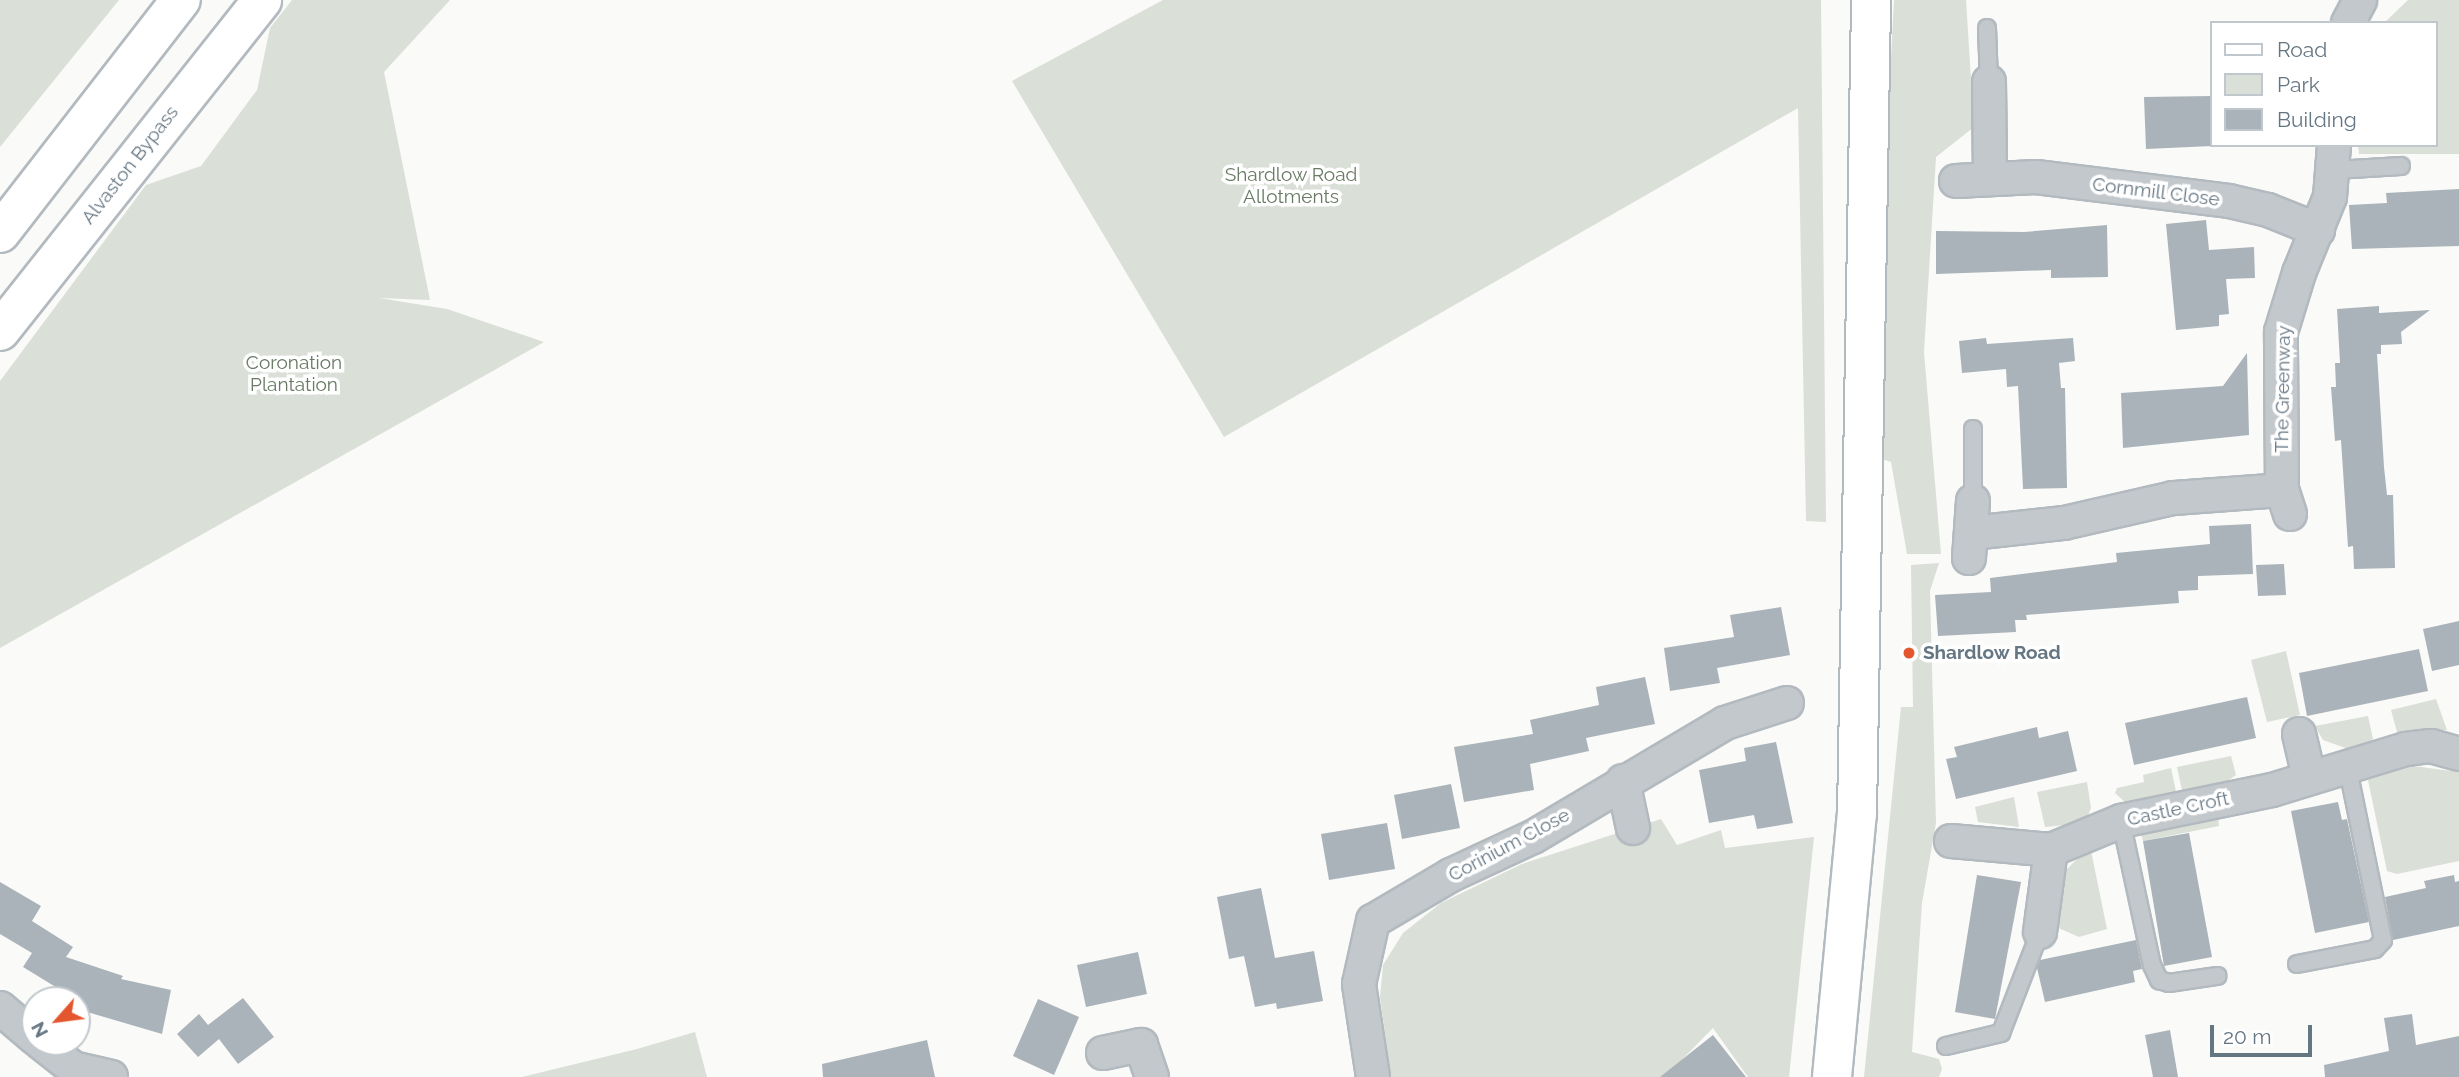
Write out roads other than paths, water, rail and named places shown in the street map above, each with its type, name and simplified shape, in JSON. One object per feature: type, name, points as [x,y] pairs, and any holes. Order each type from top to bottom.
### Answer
[{"type":"main road","points":[[0,233],[181,0]]},
{"type":"main road","name":"Alvaston Bypass","points":[[0,331],[262,0]]},
{"type":"main road","points":[[1832,1077],[1857,814],[1871,0]]},
{"type":"street","points":[[2349,21],[2360,0]]},
{"type":"street","points":[[1989,82],[1990,177]]},
{"type":"street","name":"The Greenway","points":[[1973,501],[1970,545],[2174,498],[2286,502],[2281,332],[2299,273],[2318,230],[2334,158]]},
{"type":"street","name":"Cornmill Close","points":[[1956,181],[1990,177],[2036,177],[2229,201],[2268,210],[2318,230]]},
{"type":"street","name":"Corinium Close","points":[[1373,1077],[1359,984],[1373,921],[1451,875],[1533,837],[1725,723],[1787,703]]},
{"type":"street","points":[[2299,734],[2309,777]]},
{"type":"street","name":"Castle Croft","points":[[1951,841],[2051,850],[2121,821],[2272,790],[2406,749],[2431,746],[2458,750]]},
{"type":"street","points":[[1623,782],[1633,828]]},
{"type":"street","points":[[2040,932],[2051,850]]},
{"type":"street","points":[[0,1008],[21,1026]]},
{"type":"street","points":[[1102,1053],[1140,1045],[1152,1077]]},
{"type":"street","points":[[58,1056],[73,1068],[111,1077]]},
{"type":"lane","points":[[1987,28],[1989,82]]},
{"type":"lane","name":"The Greenway","points":[[2334,158],[2401,166]]},
{"type":"lane","points":[[1973,429],[1973,501]]},
{"type":"lane","points":[[2297,964],[2375,949],[2383,940],[2347,765]]},
{"type":"lane","points":[[2121,821],[2152,965],[2159,980],[2168,983],[2217,976]]},
{"type":"lane","points":[[1946,1046],[2001,1033],[2040,932]]},
{"type":"place","name":"Shardlow Road","points":[[1909,653]]},
{"type":"park label","name":"Shardlow Road Allotments","points":[[1291,186]]},
{"type":"park label","name":"Coronation Plantation","points":[[294,374]]}]
